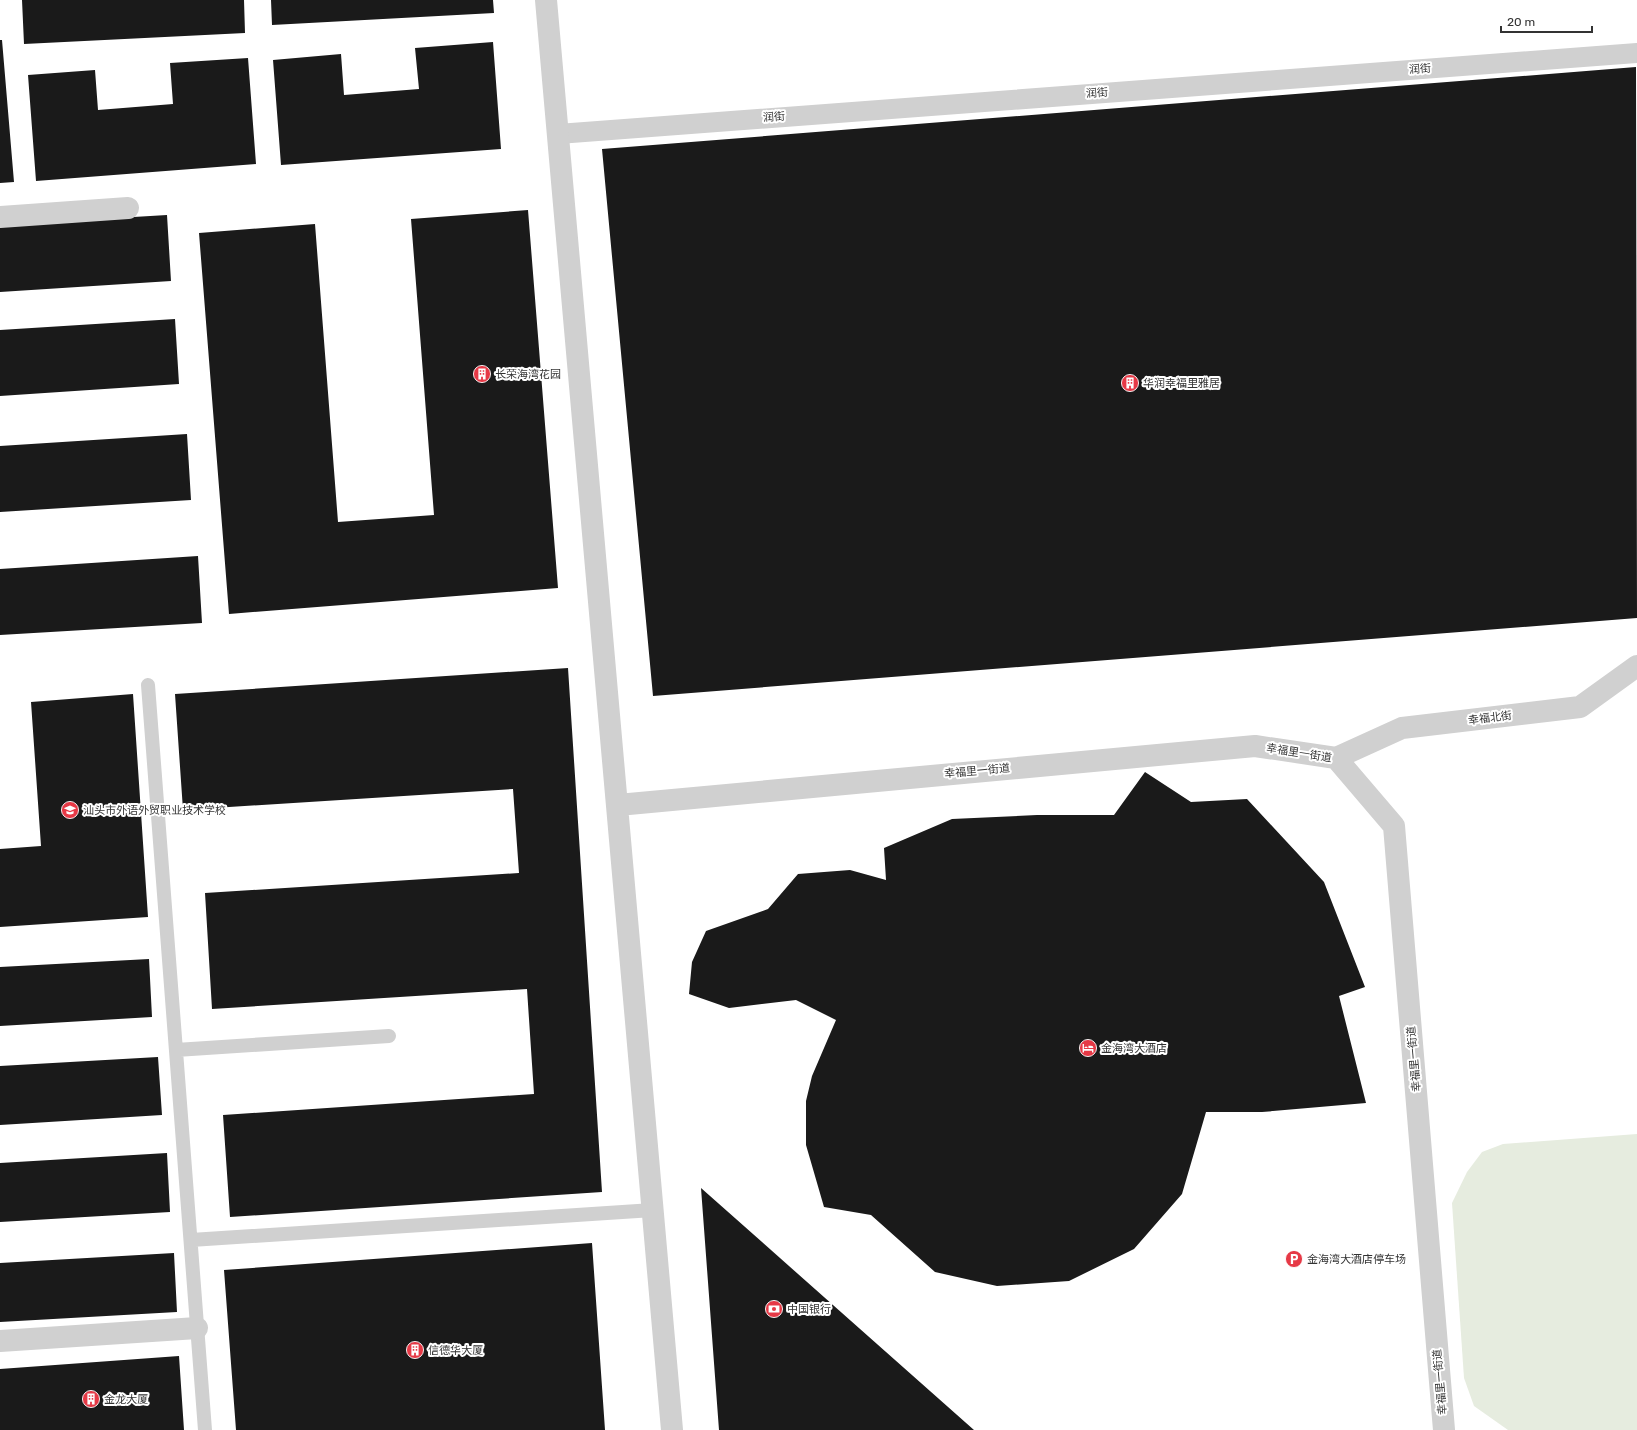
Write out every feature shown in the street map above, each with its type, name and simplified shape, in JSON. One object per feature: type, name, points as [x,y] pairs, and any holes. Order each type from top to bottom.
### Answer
[{"type":"street","points":[[546,0],[672,1430]]},
{"type":"street","name":"润街","points":[[558,134],[1637,53]]},
{"type":"street","points":[[0,217],[128,208]]},
{"type":"street","name":"幸福北街","points":[[1336,758],[1402,728],[1580,707],[1637,666]]},
{"type":"street","name":"幸福里一街道","points":[[618,805],[1255,746],[1336,758],[1394,826],[1444,1430]]},
{"type":"street","points":[[0,1341],[197,1328]]},
{"type":"lane","points":[[148,685],[205,1430]]},
{"type":"lane","points":[[176,1050],[389,1036]]},
{"type":"lane","points":[[191,1240],[653,1210]]},
{"type":"shaded area","points":[[1637,1134],[1637,1430],[1508,1430],[1474,1406],[1464,1378],[1452,1203],[1467,1172],[1482,1152],[1503,1144]]},
{"type":"building","points":[[22,0],[244,0],[245,33],[24,44]]},
{"type":"building","points":[[271,0],[493,0],[494,13],[272,25]]},
{"type":"building","points":[[0,40],[2,40],[14,182],[0,183]]},
{"type":"building","points":[[493,42],[501,149],[281,165],[273,60],[341,54],[344,95],[419,89],[415,48]]},
{"type":"building","points":[[248,58],[256,164],[36,181],[28,75],[95,70],[98,110],[173,104],[170,63]]},
{"type":"building","name":"华润幸福里雅居","points":[[1636,67],[1637,618],[653,696],[602,149]]},
{"type":"building","name":"长荣海湾花园","points":[[528,210],[558,588],[229,614],[199,233],[315,224],[338,522],[434,515],[411,219]]},
{"type":"building","points":[[167,215],[171,281],[0,292],[0,225]]},
{"type":"building","points":[[175,319],[179,384],[0,396],[0,330]]},
{"type":"building","points":[[187,434],[191,500],[0,512],[0,446]]},
{"type":"building","points":[[198,556],[202,623],[0,635],[0,569]]},
{"type":"building","points":[[568,668],[602,1192],[230,1217],[223,1115],[534,1094],[527,989],[212,1009],[205,893],[519,873],[513,789],[183,810],[175,694]]},
{"type":"building","name":"汕头市外语外贸职业技术学校","points":[[133,694],[148,917],[0,927],[0,849],[41,846],[31,702]]},
{"type":"building","name":"金海湾大酒店","points":[[1145,772],[1191,802],[1247,799],[1324,882],[1365,987],[1339,996],[1366,1103],[1262,1112],[1206,1112],[1182,1194],[1134,1249],[1069,1281],[997,1286],[935,1272],[871,1215],[824,1207],[806,1145],[806,1101],[812,1076],[836,1020],[796,1000],[729,1008],[689,994],[692,962],[706,931],[768,909],[798,874],[850,870],[886,880],[884,848],[952,819],[1037,815],[1114,815]]},
{"type":"building","points":[[149,959],[152,1017],[0,1026],[0,967]]},
{"type":"building","points":[[158,1057],[162,1115],[0,1125],[0,1066]]},
{"type":"building","points":[[167,1153],[170,1212],[0,1222],[0,1163]]},
{"type":"building","name":"中国银行","points":[[701,1188],[974,1430],[719,1430]]},
{"type":"building","name":"信德华大厦","points":[[592,1243],[605,1430],[236,1430],[224,1270]]},
{"type":"building","points":[[174,1253],[177,1312],[0,1322],[0,1263]]},
{"type":"building","name":"金龙大厦","points":[[179,1356],[184,1430],[0,1430],[0,1369]]},
{"type":"place","name":"长荣海湾花园","points":[[482,374]]},
{"type":"place","name":"华润幸福里雅居","points":[[1130,383]]},
{"type":"place","name":"汕头市外语外贸职业技术学校","points":[[70,810]]},
{"type":"place","name":"金海湾大酒店","points":[[1088,1048]]},
{"type":"place","name":"金海湾大酒店停车场","points":[[1294,1259]]},
{"type":"place","name":"中国银行","points":[[774,1309]]},
{"type":"place","name":"信德华大厦","points":[[415,1350]]},
{"type":"place","name":"金龙大厦","points":[[91,1399]]}]
